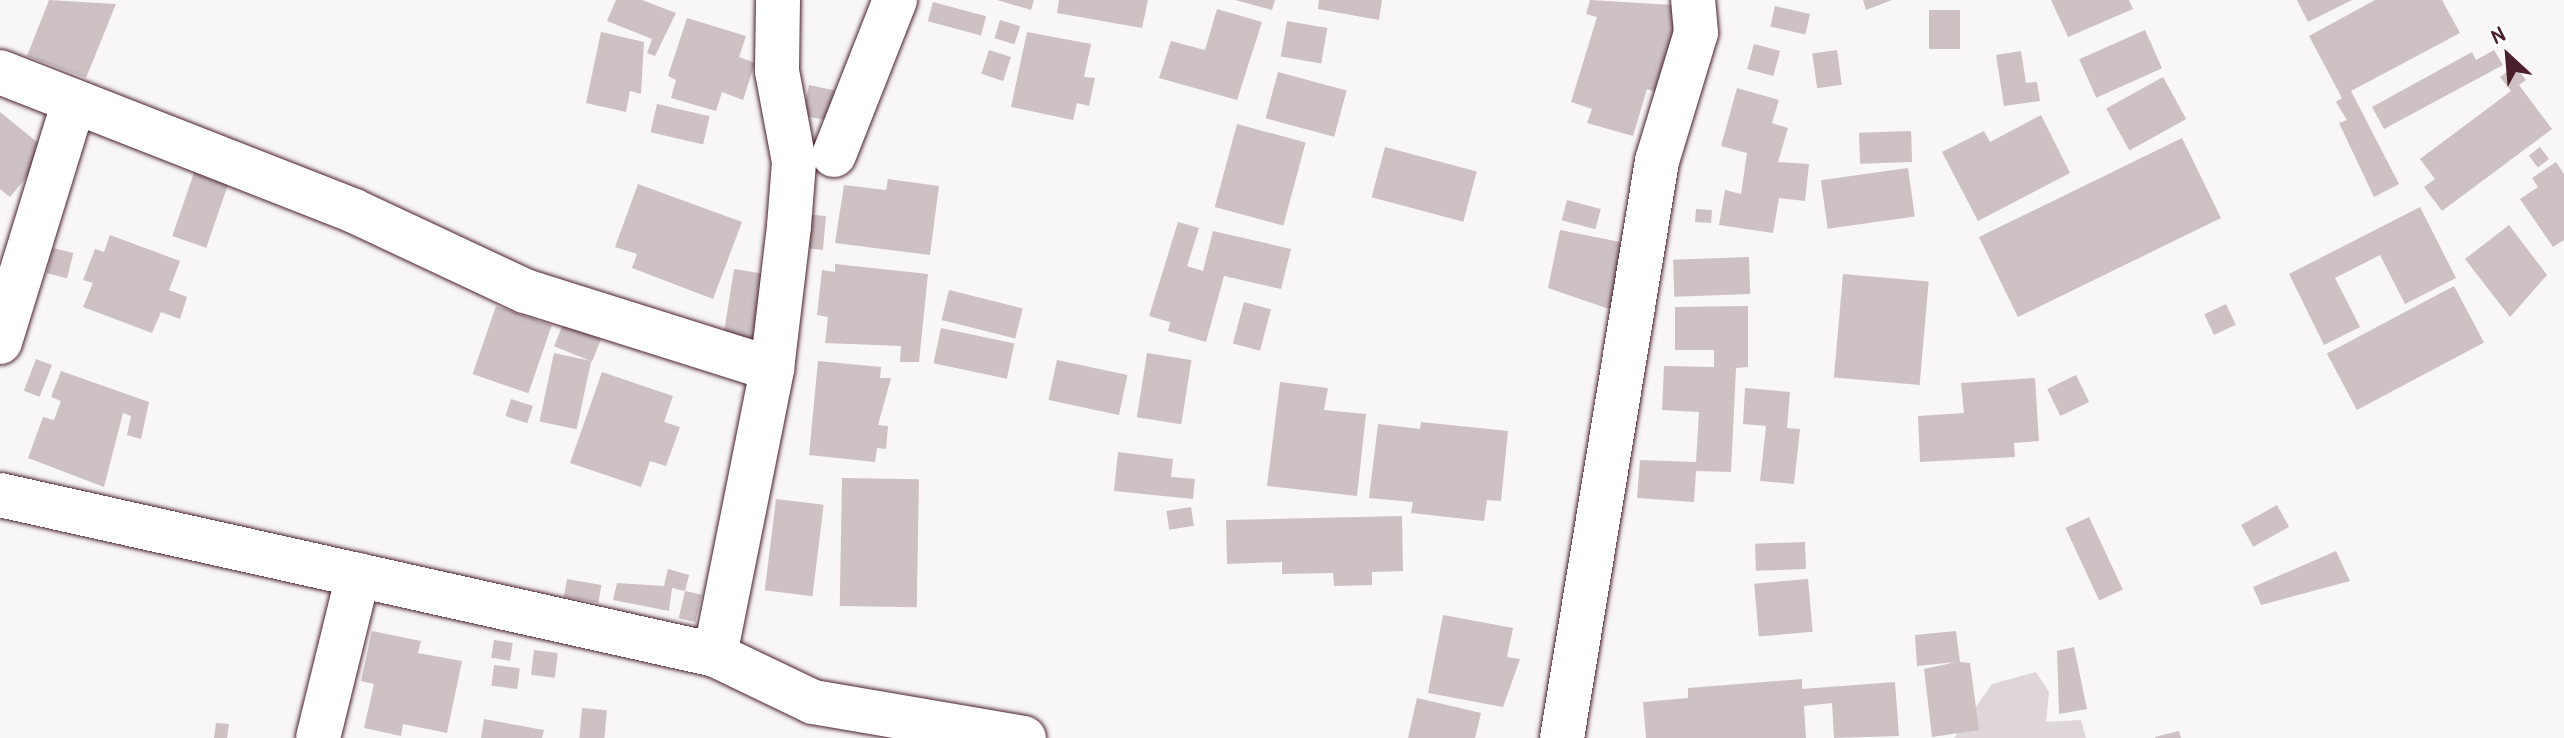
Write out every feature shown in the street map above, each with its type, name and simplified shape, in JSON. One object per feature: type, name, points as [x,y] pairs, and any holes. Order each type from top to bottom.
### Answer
[{"type":"street","points":[[778,0],[777,71],[833,158]]},
{"type":"street","points":[[715,655],[772,369],[833,158],[895,0]]},
{"type":"street","points":[[1562,738],[1657,161],[1696,33],[1693,0]]},
{"type":"street","points":[[0,72],[354,211],[525,291],[772,369]]},
{"type":"street","points":[[0,342],[74,102]]},
{"type":"street","points":[[0,495],[715,655],[813,702],[1024,738]]},
{"type":"street","points":[[318,738],[358,575]]},
{"type":"shaded area","points":[[2036,672],[2049,692],[2046,722],[2081,720],[2086,738],[1954,738],[1992,684]]},
{"type":"building","points":[[49,0],[116,4],[86,78],[27,56]]},
{"type":"building","points":[[616,0],[642,0],[676,13],[655,56],[647,53],[652,39],[607,21]]},
{"type":"building","points":[[997,0],[1034,0],[1031,10]]},
{"type":"building","points":[[1059,0],[1148,0],[1142,28],[1057,13]]},
{"type":"building","points":[[1235,0],[1275,0],[1272,10]]},
{"type":"building","points":[[1319,0],[1382,0],[1379,20],[1318,9]]},
{"type":"building","points":[[1590,0],[1689,6],[1655,92],[1647,89],[1633,136],[1587,123],[1592,109],[1571,102],[1597,17],[1586,14]]},
{"type":"building","points":[[1863,0],[1892,0],[1866,10]]},
{"type":"building","points":[[2051,0],[2129,0],[2133,9],[2068,37]]},
{"type":"building","points":[[2297,0],[2352,0],[2308,22]]},
{"type":"building","points":[[2375,0],[2442,0],[2460,33],[2351,91],[2399,184],[2374,197],[2339,123],[2347,120],[2336,102],[2342,98],[2309,36]]},
{"type":"building","points":[[933,2],[986,16],[981,36],[928,21]]},
{"type":"building","points":[[1775,6],[1810,14],[1805,35],[1770,26]]},
{"type":"building","points":[[1217,9],[1262,22],[1237,100],[1159,78],[1171,41],[1205,50]]},
{"type":"building","points":[[1929,10],[1960,10],[1960,49],[1929,49]]},
{"type":"building","points":[[687,18],[746,36],[739,57],[755,63],[743,100],[722,92],[716,111],[671,98],[676,80],[668,76]]},
{"type":"building","points":[[1000,20],[1020,26],[1015,44],[994,38]]},
{"type":"building","points":[[1287,21],[1327,28],[1321,64],[1281,56]]},
{"type":"building","points":[[2145,30],[2162,68],[2096,98],[2079,59]]},
{"type":"building","points":[[601,32],[644,42],[641,94],[630,91],[626,112],[586,103]]},
{"type":"building","points":[[1027,32],[1091,44],[1084,77],[1095,78],[1089,106],[1077,103],[1073,120],[1011,107]]},
{"type":"building","points":[[1754,44],[1780,51],[1773,76],[1747,69]]},
{"type":"building","points":[[989,50],[1011,57],[1003,81],[981,74]]},
{"type":"building","points":[[1837,50],[1842,85],[1817,88],[1812,53]]},
{"type":"building","points":[[2494,50],[2503,65],[2384,129],[2372,107],[2472,52],[2476,60]]},
{"type":"building","points":[[2021,51],[2026,83],[2037,82],[2040,101],[2004,106],[1996,55]]},
{"type":"building","points":[[2515,66],[2526,80],[2519,85],[2552,129],[2442,211],[2424,187],[2435,179],[2420,159],[2511,91],[2500,77]]},
{"type":"building","points":[[1278,72],[1347,90],[1334,137],[1266,118]]},
{"type":"building","points":[[2163,77],[2186,119],[2129,150],[2106,109]]},
{"type":"building","points":[[809,85],[837,91],[831,121],[803,115]]},
{"type":"building","points":[[1737,88],[1779,100],[1772,123],[1788,128],[1778,162],[1809,164],[1805,201],[1779,198],[1773,233],[1719,225],[1725,190],[1741,194],[1747,153],[1721,146]]},
{"type":"building","points":[[657,104],[710,116],[703,144],[650,132]]},
{"type":"building","points":[[0,112],[48,151],[10,197],[0,189]]},
{"type":"building","points":[[2041,115],[2070,173],[1978,221],[1942,152],[1984,131],[1990,142]]},
{"type":"building","points":[[1237,124],[1306,142],[1283,225],[1215,207]]},
{"type":"building","points":[[1911,131],[1912,162],[1860,164],[1859,133]]},
{"type":"building","points":[[2182,138],[2221,218],[2018,317],[1979,237]]},
{"type":"building","points":[[1385,147],[1477,172],[1463,222],[1372,197]]},
{"type":"building","points":[[2540,147],[2549,159],[2538,167],[2529,155]]},
{"type":"building","points":[[2556,162],[2564,174],[2564,240],[2553,247],[2520,199],[2538,187],[2532,178]]},
{"type":"building","points":[[196,167],[230,179],[206,248],[172,236]]},
{"type":"building","points":[[1908,168],[1915,217],[1828,229],[1821,180]]},
{"type":"building","points":[[888,179],[939,186],[930,255],[835,243],[844,185],[886,190]]},
{"type":"building","points":[[638,184],[742,222],[713,299],[632,268],[637,254],[615,247]]},
{"type":"building","points":[[1567,200],[1601,209],[1595,229],[1562,220]]},
{"type":"building","points":[[2420,207],[2456,278],[2405,304],[2380,255],[2335,278],[2360,327],[2324,345],[2289,274]]},
{"type":"building","points":[[1696,209],[1712,210],[1711,223],[1695,222]]},
{"type":"building","points":[[804,214],[826,216],[823,250],[801,248]]},
{"type":"building","points":[[1178,222],[1199,228],[1187,266],[1203,271],[1213,231],[1291,249],[1281,289],[1224,276],[1206,342],[1168,331],[1170,322],[1149,316]]},
{"type":"building","points":[[2509,225],[2547,275],[2510,317],[2465,259]]},
{"type":"building","points":[[1560,230],[1625,243],[1612,310],[1548,288]]},
{"type":"building","points":[[110,235],[180,261],[169,290],[187,297],[180,319],[161,312],[152,333],[83,307],[93,283],[83,280],[95,249],[104,252]]},
{"type":"building","points":[[53,248],[73,253],[67,278],[47,273]]},
{"type":"building","points":[[1749,257],[1750,294],[1674,297],[1673,260]]},
{"type":"building","points":[[835,264],[928,274],[919,362],[900,362],[901,346],[825,343],[828,317],[817,315],[822,270],[835,272]]},
{"type":"building","points":[[734,269],[770,275],[759,340],[724,334]]},
{"type":"building","points":[[1843,274],[1929,281],[1920,385],[1834,378]]},
{"type":"building","points":[[2454,286],[2484,343],[2357,410],[2327,354]]},
{"type":"building","points":[[949,290],[1023,308],[1015,338],[942,320]]},
{"type":"building","points":[[1244,302],[1271,309],[1260,351],[1233,344]]},
{"type":"building","points":[[2226,304],[2236,325],[2214,335],[2204,314]]},
{"type":"building","points":[[496,306],[552,325],[528,393],[473,374]]},
{"type":"building","points":[[1748,306],[1748,367],[1736,368],[1731,472],[1696,471],[1694,502],[1637,498],[1640,460],[1696,462],[1699,412],[1662,410],[1664,366],[1714,367],[1714,350],[1675,350],[1675,307]]},
{"type":"building","points":[[563,324],[601,339],[592,362],[554,346]]},
{"type":"building","points":[[941,328],[1014,344],[1007,379],[934,363]]},
{"type":"building","points":[[554,353],[591,361],[577,429],[539,421]]},
{"type":"building","points":[[1147,353],[1191,360],[1181,424],[1137,417]]},
{"type":"building","points":[[36,359],[52,365],[40,397],[24,391]]},
{"type":"building","points":[[1057,360],[1127,375],[1119,415],[1048,400]]},
{"type":"building","points":[[818,361],[881,367],[880,378],[891,378],[878,425],[888,426],[886,449],[877,448],[875,462],[809,455]]},
{"type":"building","points":[[61,371],[149,402],[141,439],[127,435],[131,416],[123,413],[104,487],[28,458],[43,417],[54,420],[61,401],[51,397]]},
{"type":"building","points":[[602,372],[673,396],[664,422],[680,427],[666,466],[650,461],[641,487],[570,463]]},
{"type":"building","points":[[2076,375],[2089,402],[2060,416],[2047,389]]},
{"type":"building","points":[[2035,378],[2039,441],[2014,443],[2015,457],[1920,462],[1918,416],[1964,413],[1961,383]]},
{"type":"building","points":[[1280,382],[1328,388],[1324,410],[1366,414],[1357,496],[1267,486]]},
{"type":"building","points":[[1745,388],[1790,392],[1787,428],[1800,429],[1794,484],[1760,481],[1766,426],[1743,424]]},
{"type":"building","points":[[511,399],[533,406],[527,423],[505,416]]},
{"type":"building","points":[[1421,422],[1508,431],[1501,501],[1487,500],[1484,521],[1411,513],[1413,502],[1369,498],[1378,424],[1420,429]]},
{"type":"building","points":[[1118,452],[1173,459],[1171,477],[1195,479],[1193,499],[1114,491]]},
{"type":"building","points":[[842,478],[919,479],[917,607],[840,606]]},
{"type":"building","points":[[776,499],[824,505],[812,596],[765,590]]},
{"type":"building","points":[[2277,505],[2289,527],[2253,547],[2241,525]]},
{"type":"building","points":[[1191,507],[1194,526],[1169,530],[1166,511]]},
{"type":"building","points":[[1402,516],[1403,571],[1372,572],[1372,585],[1334,586],[1333,573],[1282,574],[1282,562],[1227,564],[1226,520]]},
{"type":"building","points":[[2089,517],[2123,590],[2099,600],[2065,528]]},
{"type":"building","points":[[1805,542],[1806,569],[1756,571],[1755,544]]},
{"type":"building","points":[[2336,551],[2350,581],[2261,605],[2253,587]]},
{"type":"building","points":[[668,569],[689,575],[685,591],[672,588],[669,611],[613,600],[617,583],[664,586]]},
{"type":"building","points":[[567,579],[601,585],[598,603],[564,597]]},
{"type":"building","points":[[1808,579],[1813,632],[1759,637],[1754,584]]},
{"type":"building","points":[[685,591],[702,595],[695,622],[679,618]]},
{"type":"building","points":[[1443,615],[1513,628],[1507,657],[1520,659],[1503,707],[1428,693]]},
{"type":"building","points":[[372,631],[421,641],[418,653],[462,661],[447,733],[403,724],[401,736],[364,728],[374,684],[361,681]]},
{"type":"building","points":[[1956,631],[1960,662],[1970,663],[1979,730],[1932,737],[1924,669],[1956,662],[1917,666],[1915,635]]},
{"type":"building","points":[[494,640],[513,643],[510,661],[491,658]]},
{"type":"building","points":[[2074,647],[2087,709],[2059,714],[2057,651]]},
{"type":"building","points":[[534,650],[558,653],[555,678],[531,675]]},
{"type":"building","points":[[494,665],[520,668],[517,689],[491,686]]},
{"type":"building","points":[[1802,679],[1802,689],[1895,682],[1899,736],[1834,738],[1832,703],[1804,706],[1806,738],[1646,738],[1643,702],[1688,698],[1688,688]]},
{"type":"building","points":[[1417,698],[1481,713],[1475,738],[1408,738]]},
{"type":"building","points":[[582,708],[607,710],[604,738],[579,738]]},
{"type":"building","points":[[484,719],[544,730],[542,738],[481,738]]},
{"type":"building","points":[[216,723],[229,724],[227,738],[214,738]]},
{"type":"building","points":[[2179,731],[2181,738],[2155,738],[2155,737]]}]
